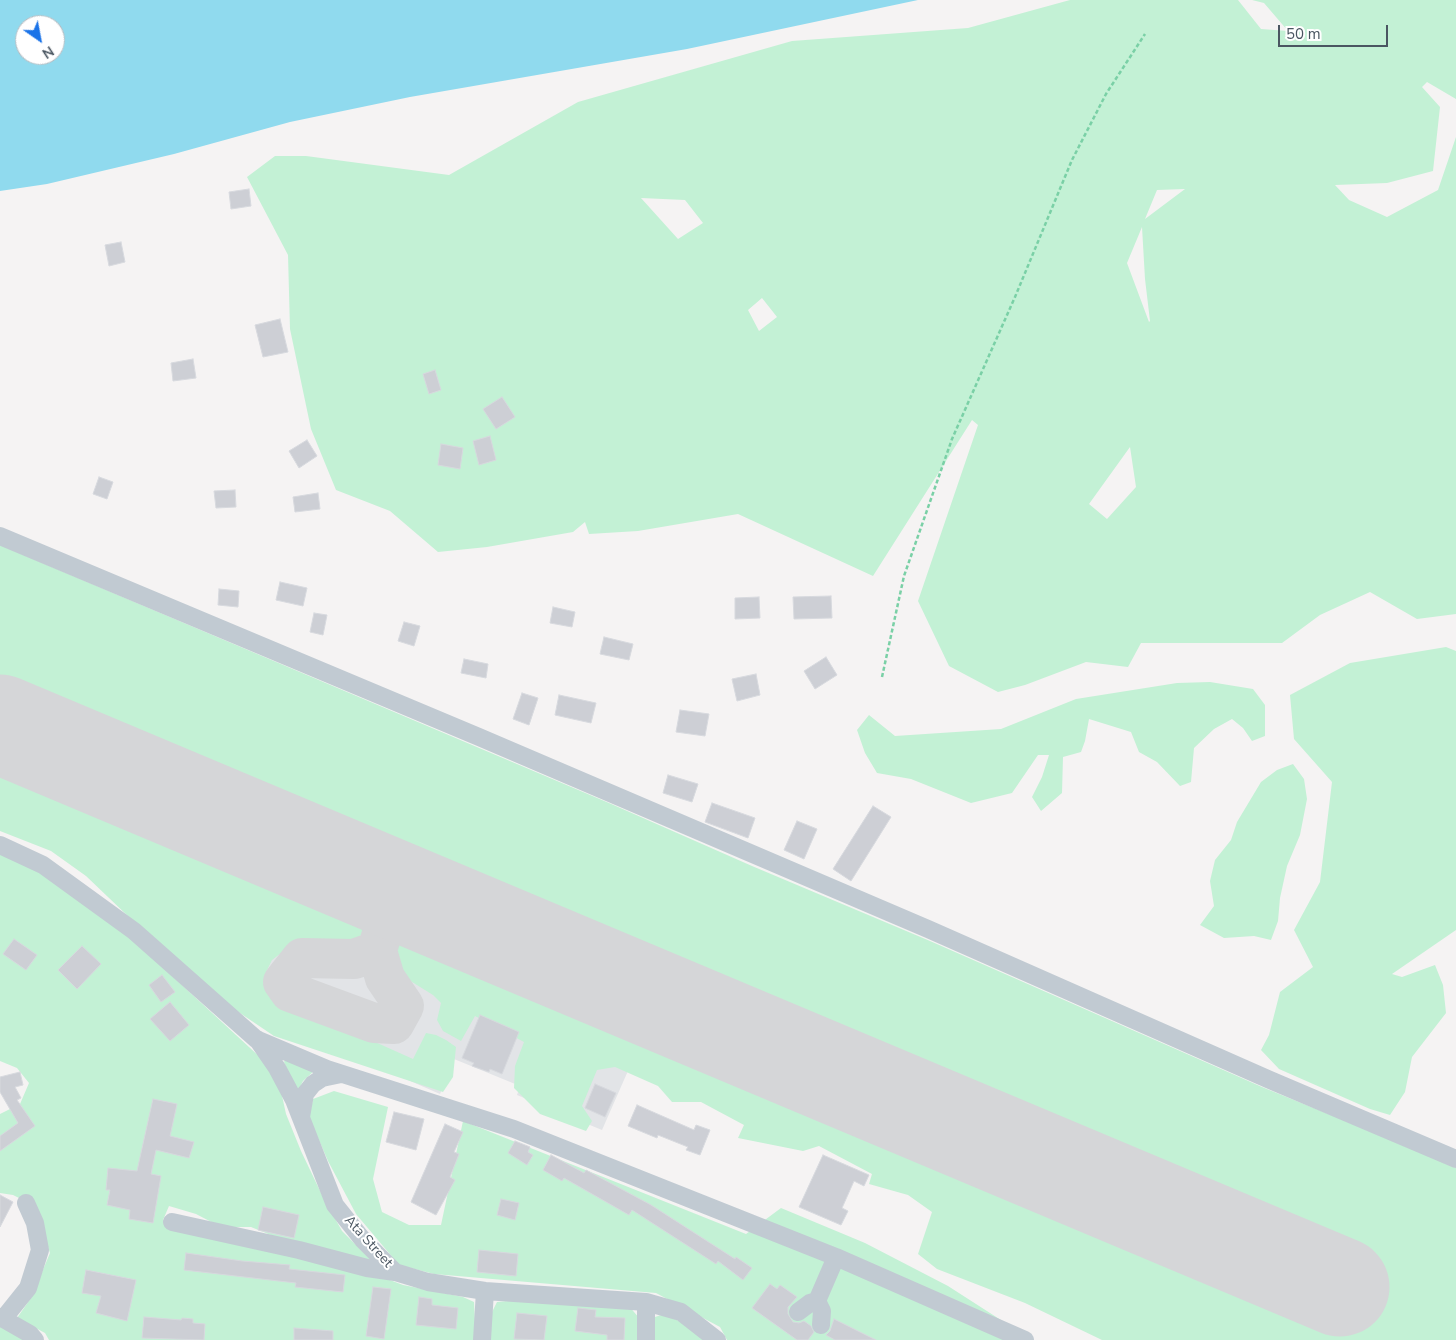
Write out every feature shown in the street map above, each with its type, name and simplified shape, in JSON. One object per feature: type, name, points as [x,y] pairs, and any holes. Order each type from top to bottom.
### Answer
[{"type":"street","points":[[0,536],[534,760],[1456,1159]]},
{"type":"street","points":[[0,844],[43,865],[134,931],[256,1039],[341,1074],[514,1129],[836,1257],[1025,1340]]},
{"type":"street","name":"Ata Street","points":[[256,1039],[277,1068],[294,1100],[335,1205],[363,1240],[395,1272],[428,1282],[485,1291],[646,1302],[681,1312],[717,1340]]},
{"type":"street","points":[[300,1117],[305,1094],[313,1084],[322,1078],[341,1074]]},
{"type":"street","points":[[26,1203],[35,1223],[40,1250],[28,1288],[2,1318],[30,1334],[35,1340]]},
{"type":"street","points":[[172,1222],[299,1250],[368,1268],[395,1272]]},
{"type":"street","points":[[821,1325],[822,1311],[817,1301],[836,1257]]},
{"type":"street","points":[[482,1340],[485,1291]]},
{"type":"street","points":[[798,1312],[810,1303],[817,1301]]},
{"type":"street","points":[[646,1302],[646,1340]]},
{"type":"path","points":[[882,677],[904,576],[952,439],[1015,297],[1072,160],[1106,94],[1145,34]]},
{"type":"shaded area","points":[[0,649],[1399,1243],[1456,1340],[1297,1340],[631,1064],[602,1130],[517,1095],[520,1086],[454,1059],[440,1094],[252,1012],[85,858],[0,820]]},
{"type":"green space","points":[[1070,0],[1238,0],[1261,29],[1288,31],[1264,3],[1252,0],[1456,0],[1456,99],[1427,82],[1422,87],[1440,107],[1433,171],[1387,183],[1335,185],[1349,200],[1387,217],[1438,190],[1456,137],[1456,614],[1417,619],[1370,592],[1320,615],[1282,643],[1141,643],[1128,667],[1086,662],[1025,685],[998,692],[949,666],[918,601],[978,425],[972,420],[873,576],[738,514],[638,531],[589,534],[585,522],[573,532],[487,547],[438,552],[390,511],[336,490],[311,429],[290,329],[288,255],[247,177],[275,156],[306,156],[449,175],[578,102],[792,41],[968,28]],"holes":[[[1185,189],[1145,219],[1157,190]],[[641,198],[685,200],[703,223],[678,239]],[[1142,227],[1149,322],[1127,263]],[[762,298],[777,317],[759,331],[748,310]],[[1130,447],[1136,487],[1107,519],[1089,504]]]},
{"type":"green space","points":[[0,545],[609,803],[1262,1087],[1456,1168],[1456,1340],[1102,1340],[1025,1303],[937,1269],[918,1254],[932,1212],[908,1195],[869,1184],[872,1174],[819,1146],[803,1151],[738,1138],[744,1125],[701,1102],[672,1102],[658,1086],[615,1067],[597,1070],[582,1106],[592,1121],[586,1131],[540,1114],[514,1088],[515,1066],[524,1042],[475,1016],[461,1041],[443,1031],[437,1020],[441,1003],[433,995],[396,972],[389,958],[389,947],[396,928],[410,920],[429,920],[473,938],[860,1101],[1227,1260],[1253,1272],[1278,1299],[1338,1322],[1365,1260],[1300,1231],[1267,1237],[1188,1206],[335,843],[260,816],[0,702]]},
{"type":"green space","points":[[1446,647],[1456,651],[1456,930],[1392,974],[1402,977],[1435,965],[1443,985],[1446,1013],[1412,1057],[1405,1092],[1390,1115],[1370,1109],[1279,1069],[1261,1050],[1269,1035],[1280,992],[1313,967],[1294,930],[1320,882],[1332,782],[1294,739],[1290,695],[1350,663]]},
{"type":"green space","points":[[1210,682],[1253,689],[1265,705],[1265,736],[1252,741],[1243,728],[1232,719],[1214,729],[1194,748],[1191,782],[1180,786],[1157,762],[1139,752],[1131,732],[1089,719],[1081,752],[1063,757],[1062,793],[1041,811],[1032,797],[1042,777],[1049,755],[1038,755],[1012,793],[971,803],[911,779],[877,773],[865,753],[857,730],[869,715],[895,736],[1001,729],[1076,699],[1177,683]]},
{"type":"green space","points":[[0,737],[140,793],[343,883],[362,897],[368,915],[365,929],[355,943],[337,945],[301,943],[285,950],[272,960],[266,972],[265,988],[274,1003],[306,1011],[413,1059],[426,1033],[446,1040],[456,1047],[453,1077],[443,1092],[274,1036],[234,1009],[131,919],[86,876],[51,851],[0,831]]},
{"type":"green space","points":[[1293,764],[1304,779],[1307,799],[1300,835],[1287,866],[1280,898],[1278,921],[1271,940],[1254,936],[1224,938],[1200,925],[1214,906],[1210,881],[1215,860],[1231,840],[1237,822],[1261,782],[1277,770]]},
{"type":"green space","points":[[0,849],[33,865],[132,939],[262,1059],[281,1091],[286,1114],[322,1195],[342,1231],[371,1260],[370,1263],[288,1242],[251,1227],[221,1227],[196,1214],[169,1206],[163,1220],[180,1231],[382,1277],[403,1285],[463,1297],[474,1302],[476,1340],[49,1340],[45,1333],[17,1318],[31,1298],[50,1253],[35,1206],[13,1195],[0,1193],[0,1114],[20,1104],[29,1083],[17,1068],[0,1061]]},
{"type":"green space","points":[[285,1060],[314,1071],[303,1081],[299,1089],[296,1090],[284,1062]]},
{"type":"green space","points":[[334,1091],[388,1107],[373,1179],[382,1212],[409,1225],[441,1225],[463,1121],[746,1234],[781,1208],[865,1243],[948,1286],[1032,1340],[727,1340],[720,1327],[656,1293],[434,1274],[399,1265],[356,1214],[328,1161],[309,1117],[313,1099]]},
{"type":"green space","points":[[530,1299],[628,1305],[640,1319],[639,1340],[489,1340],[490,1316],[497,1302]]},
{"type":"green space","points":[[664,1314],[696,1329],[705,1340],[655,1340],[655,1317]]},
{"type":"green space","points":[[0,1323],[27,1340],[0,1340]]},
{"type":"water","points":[[0,0],[918,0],[687,49],[410,97],[290,122],[174,154],[47,184],[0,191]]},
{"type":"building","points":[[249,189],[251,206],[231,209],[229,192]]},
{"type":"building","points":[[121,242],[125,262],[109,266],[105,245]]},
{"type":"building","points":[[280,319],[288,352],[263,357],[255,325]]},
{"type":"building","points":[[193,359],[196,378],[173,381],[171,363]]},
{"type":"building","points":[[435,370],[441,390],[429,394],[423,374]]},
{"type":"building","points":[[502,397],[515,417],[496,429],[483,409]]},
{"type":"building","points":[[490,436],[496,460],[479,465],[473,441]]},
{"type":"building","points":[[307,440],[317,456],[299,468],[289,451]]},
{"type":"building","points":[[441,444],[463,448],[460,469],[438,465]]},
{"type":"building","points":[[99,477],[113,482],[107,499],[93,494]]},
{"type":"building","points":[[235,490],[236,507],[216,508],[214,491]]},
{"type":"building","points":[[318,493],[320,509],[295,512],[293,497]]},
{"type":"building","points":[[280,582],[307,588],[303,606],[276,600]]},
{"type":"building","points":[[219,589],[239,591],[238,607],[218,605]]},
{"type":"building","points":[[831,596],[832,618],[794,619],[793,597]]},
{"type":"building","points":[[759,597],[760,618],[735,619],[735,598]]},
{"type":"building","points":[[553,607],[575,612],[572,627],[550,623]]},
{"type":"building","points":[[314,613],[327,615],[323,635],[310,632]]},
{"type":"building","points":[[404,622],[420,626],[414,646],[398,641]]},
{"type":"building","points":[[604,637],[633,644],[629,660],[600,654]]},
{"type":"building","points":[[826,657],[837,675],[815,689],[804,671]]},
{"type":"building","points":[[464,659],[488,664],[486,678],[461,673]]},
{"type":"building","points":[[756,674],[760,695],[737,701],[732,679]]},
{"type":"building","points":[[522,693],[538,698],[529,725],[513,719]]},
{"type":"building","points":[[559,695],[596,703],[591,723],[555,715]]},
{"type":"building","points":[[680,710],[709,714],[705,736],[676,732]]},
{"type":"building","points":[[668,775],[698,784],[692,802],[663,793]]},
{"type":"building","points":[[712,803],[755,818],[748,838],[705,822]]},
{"type":"building","points":[[873,806],[891,817],[851,881],[833,869]]},
{"type":"building","points":[[797,821],[817,829],[804,859],[784,850]]},
{"type":"building","points":[[14,939],[37,955],[26,970],[3,954]]},
{"type":"building","points":[[82,946],[101,964],[77,989],[58,970]]},
{"type":"building","points":[[162,975],[175,992],[161,1002],[149,985]]},
{"type":"building","points":[[170,1002],[189,1025],[170,1041],[150,1019]]},
{"type":"building","points":[[480,1015],[519,1032],[502,1074],[490,1069],[489,1072],[472,1066],[474,1063],[462,1058]]},
{"type":"building","points":[[20,1072],[23,1085],[15,1087],[21,1098],[17,1100],[35,1126],[0,1151],[0,1136],[18,1123],[0,1092],[0,1077]]},
{"type":"building","points":[[595,1084],[616,1093],[605,1117],[585,1108]]},
{"type":"building","points":[[153,1099],[177,1104],[170,1136],[194,1142],[189,1158],[156,1150],[151,1174],[161,1176],[153,1223],[129,1219],[130,1210],[107,1205],[110,1190],[106,1190],[108,1168],[137,1171]]},
{"type":"building","points":[[637,1105],[694,1130],[696,1125],[710,1130],[700,1155],[686,1150],[688,1147],[658,1135],[657,1138],[628,1126]]},
{"type":"building","points":[[394,1112],[424,1119],[416,1150],[386,1142]]},
{"type":"building","points":[[445,1124],[463,1132],[454,1152],[459,1154],[450,1177],[455,1180],[436,1215],[411,1202]]},
{"type":"building","points":[[515,1141],[530,1147],[528,1152],[533,1155],[527,1165],[508,1153]]},
{"type":"building","points":[[551,1155],[584,1173],[586,1170],[651,1205],[752,1268],[743,1280],[718,1261],[716,1264],[632,1210],[629,1215],[564,1178],[562,1181],[543,1170]]},
{"type":"building","points":[[823,1155],[869,1175],[864,1186],[854,1181],[842,1208],[848,1211],[841,1225],[799,1207]]},
{"type":"building","points":[[0,1195],[13,1202],[0,1227]]},
{"type":"building","points":[[501,1199],[519,1203],[515,1220],[497,1215]]},
{"type":"building","points":[[263,1207],[299,1215],[294,1238],[258,1230]]},
{"type":"building","points":[[479,1250],[518,1254],[516,1276],[477,1272]]},
{"type":"building","points":[[186,1253],[242,1261],[290,1265],[289,1269],[345,1275],[343,1292],[295,1287],[296,1283],[184,1270]]},
{"type":"building","points":[[86,1270],[136,1280],[127,1321],[96,1313],[101,1296],[82,1293]]},
{"type":"building","points":[[770,1284],[777,1289],[780,1285],[797,1297],[788,1307],[788,1314],[793,1322],[799,1323],[804,1321],[811,1326],[814,1332],[808,1340],[797,1340],[752,1308]]},
{"type":"building","points":[[373,1287],[391,1289],[384,1339],[366,1336]]},
{"type":"building","points":[[419,1297],[432,1299],[432,1305],[458,1308],[456,1329],[416,1325]]},
{"type":"building","points":[[578,1308],[596,1310],[595,1317],[625,1318],[624,1340],[607,1340],[607,1335],[575,1331]]},
{"type":"building","points":[[517,1313],[547,1316],[544,1340],[514,1339]]},
{"type":"building","points":[[144,1317],[193,1319],[193,1323],[205,1324],[204,1340],[142,1338]]},
{"type":"building","points":[[834,1319],[876,1340],[835,1340],[826,1335],[830,1331]]},
{"type":"building","points":[[294,1328],[333,1331],[333,1340],[294,1340]]},
{"type":"taxiway","points":[[377,951],[354,959],[302,958],[283,982],[290,992],[374,1023],[394,1024],[404,1006],[385,978],[377,951],[394,890]]},
{"type":"runway","points":[[0,724],[1340,1287]]}]
